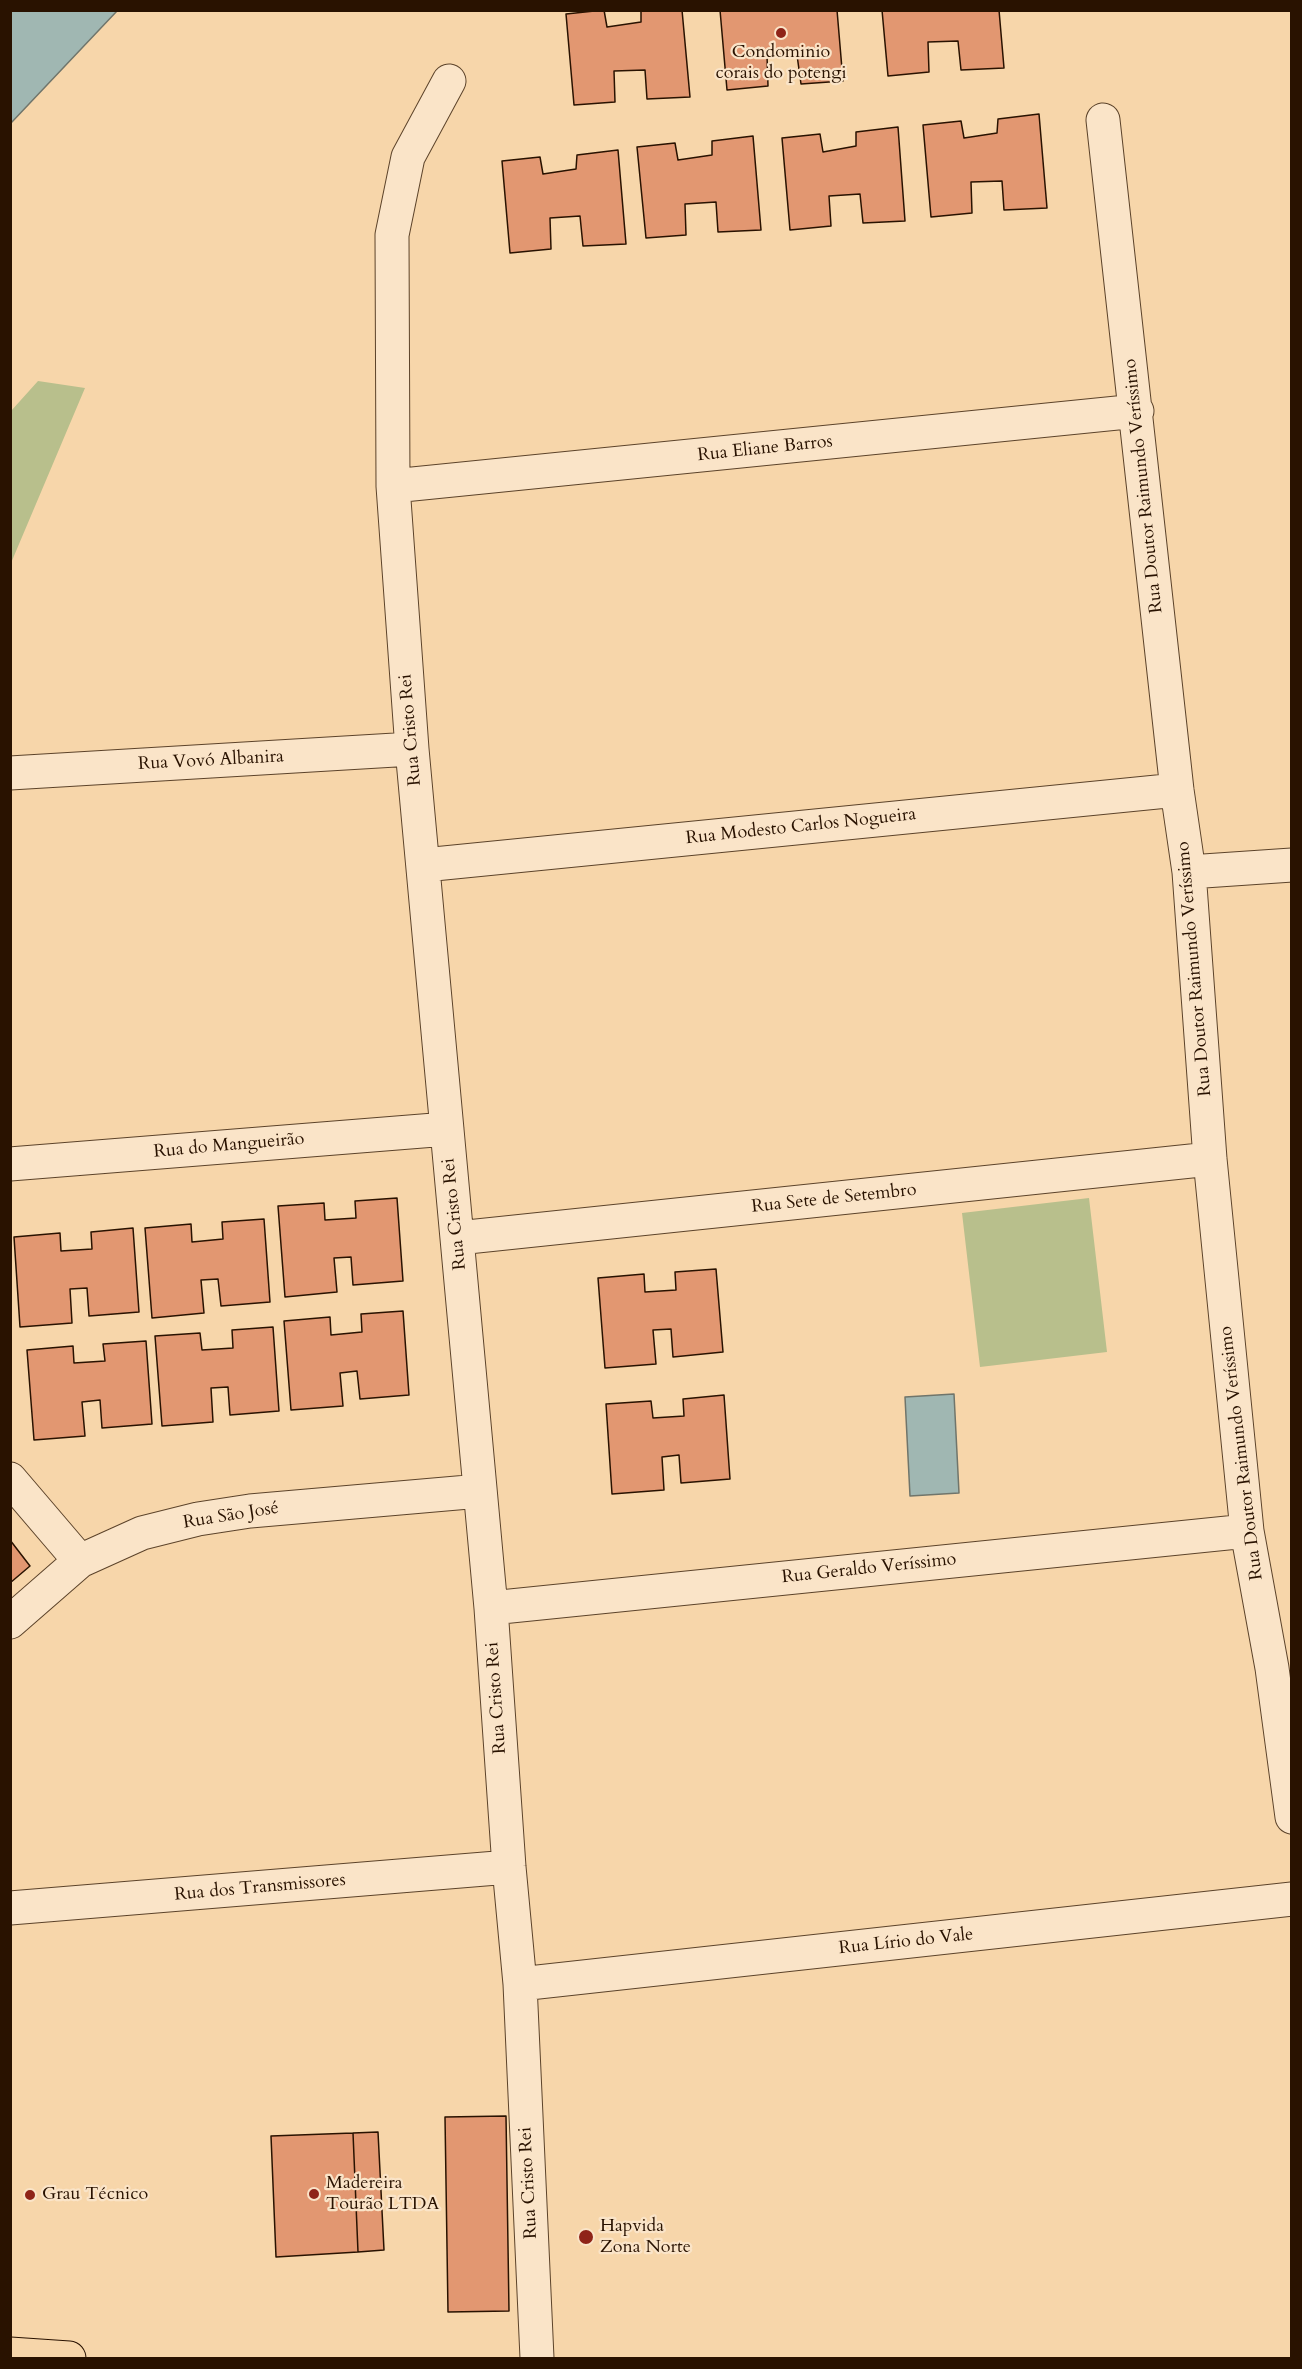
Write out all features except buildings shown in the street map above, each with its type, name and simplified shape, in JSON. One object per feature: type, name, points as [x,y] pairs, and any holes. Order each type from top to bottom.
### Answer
[{"type":"highway","points":[[10,2354],[69,2358]]},
{"type":"street","name":"Rua Cristo Rei","points":[[449,81],[408,157],[392,235],[393,486],[412,749],[491,1608],[509,1867],[520,1984],[537,2358]]},
{"type":"street","name":"Rua Doutor Raimundo Veríssimo","points":[[1103,120],[1137,411],[1177,790],[1189,872],[1210,1159],[1247,1531],[1282,1667],[1292,1817]]},
{"type":"street","name":"Rua Eliane Barros","points":[[393,486],[1137,411]]},
{"type":"street","name":"Rua Vovó Albanira","points":[[10,773],[412,749]]},
{"type":"street","name":"Rua Modesto Carlos Nogueira","points":[[424,865],[1177,790]]},
{"type":"street","points":[[1189,872],[1292,865]]},
{"type":"street","name":"Rua do Mangueirão","points":[[10,1164],[447,1129]]},
{"type":"street","name":"Rua Sete de Setembro","points":[[458,1238],[1210,1159]]},
{"type":"street","points":[[10,1479],[80,1561]]},
{"type":"street","name":"Rua São José","points":[[10,1622],[80,1561],[142,1533],[198,1519],[250,1511],[480,1491]]},
{"type":"street","name":"Rua Geraldo Veríssimo","points":[[491,1608],[1247,1531]]},
{"type":"street","name":"Rua dos Transmissores","points":[[10,1908],[509,1867]]},
{"type":"street","name":"Rua Lírio do Vale","points":[[520,1984],[1292,1899]]},
{"type":"green space","points":[[38,381],[85,388],[11,563],[11,411]]},
{"type":"green space","points":[[1089,1198],[1107,1352],[980,1367],[962,1213]]},
{"type":"water","points":[[10,11],[117,11],[11,123]]},
{"type":"water","points":[[954,1394],[959,1493],[910,1496],[905,1397]]},
{"type":"place","name":"Condominio corais do potengi","points":[[781,33]]},
{"type":"place","name":"Madereira Tourão LTDA","points":[[314,2194]]},
{"type":"place","name":"Grau Técnico","points":[[30,2195]]},
{"type":"place","name":"Hapvida Zona Norte","points":[[586,2237]]}]
